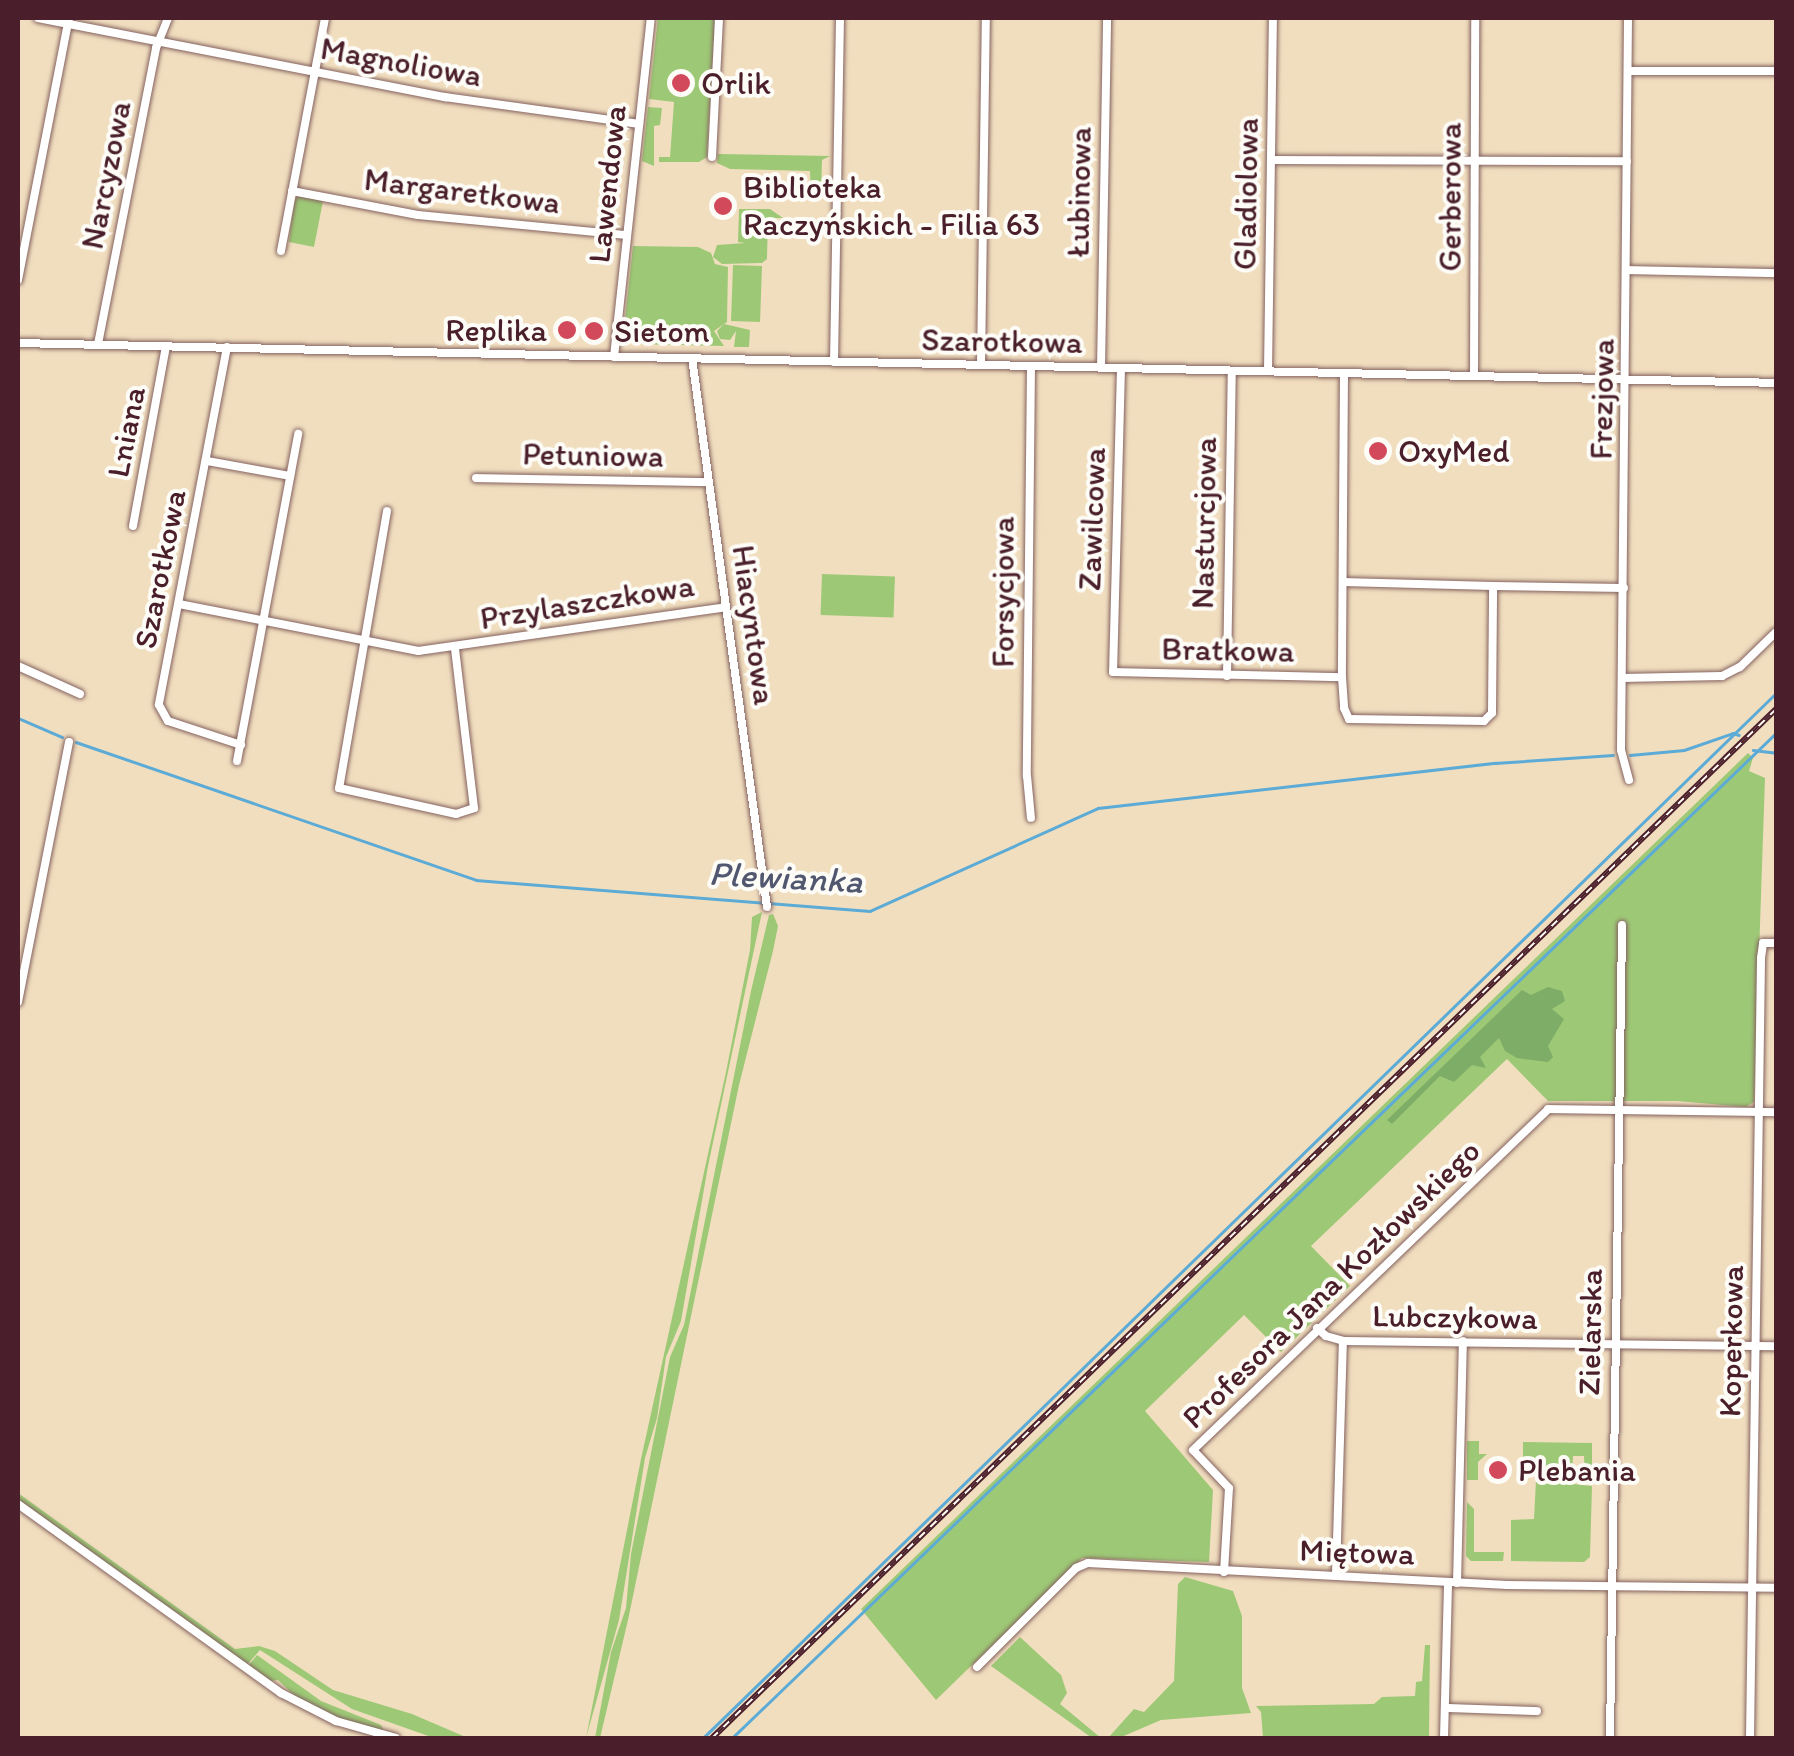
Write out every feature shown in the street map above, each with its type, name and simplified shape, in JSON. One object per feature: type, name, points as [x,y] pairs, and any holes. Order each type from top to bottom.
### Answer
[{"type":"street","name":"Magnoliowa","points":[[38,18],[68,20],[314,73],[639,124]]},
{"type":"street","name":"Narcyzowa","points":[[98,344],[159,42],[168,18]]},
{"type":"street","points":[[281,251],[325,18]]},
{"type":"street","name":"Lawendowa","points":[[614,357],[651,18]]},
{"type":"street","points":[[712,157],[719,18]]},
{"type":"street","points":[[834,362],[840,18]]},
{"type":"street","points":[[981,365],[986,18]]},
{"type":"street","name":"Łubinowa","points":[[1101,368],[1107,18]]},
{"type":"street","name":"Gladiolowa","points":[[1268,372],[1273,18]]},
{"type":"street","name":"Gerberowa","points":[[1474,376],[1475,18]]},
{"type":"street","name":"Frezjowa","points":[[1628,18],[1628,378],[1621,756],[1629,780]]},
{"type":"street","points":[[18,280],[68,20]]},
{"type":"street","points":[[1628,71],[1776,71]]},
{"type":"street","points":[[1272,160],[1627,161]]},
{"type":"street","name":"Margaretkowa","points":[[292,192],[418,215],[627,235]]},
{"type":"street","points":[[1628,270],[1776,273]]},
{"type":"street","name":"Szarotkowa","points":[[18,343],[1776,383]]},
{"type":"street","name":"Lniana","points":[[133,526],[166,346]]},
{"type":"street","name":"Szarotkowa","points":[[227,348],[161,714],[168,721],[241,744]]},
{"type":"street","name":"Hiacyntowa","points":[[692,358],[767,903]]},
{"type":"street","name":"Forsycjowa","points":[[1030,366],[1026,776],[1031,818]]},
{"type":"street","name":"Zawilcowa","points":[[1113,672],[1121,368]]},
{"type":"street","name":"Nasturcjowa","points":[[1226,676],[1232,371]]},
{"type":"street","points":[[1344,373],[1342,677],[1344,708],[1349,719],[1484,721],[1492,713],[1492,586]]},
{"type":"street","points":[[237,761],[298,434]]},
{"type":"street","points":[[206,461],[290,476]]},
{"type":"street","name":"Petuniowa","points":[[476,478],[709,482]]},
{"type":"street","points":[[363,642],[387,511]]},
{"type":"street","points":[[1343,582],[1624,588]]},
{"type":"street","name":"Przylaszczkowa","points":[[179,604],[418,650],[455,648],[726,607]]},
{"type":"street","points":[[1622,678],[1722,676],[1740,666],[1776,632]]},
{"type":"street","name":"Przylaszczkowa","points":[[363,642],[338,786],[462,814],[476,803],[455,648]]},
{"type":"street","points":[[18,666],[80,694]]},
{"type":"street","name":"Bratkowa","points":[[1113,672],[1342,677]]},
{"type":"street","points":[[18,1002],[68,742]]},
{"type":"street","name":"Zielarska","points":[[1610,1738],[1622,925]]},
{"type":"street","name":"Koperkowa","points":[[1750,1738],[1763,943],[1776,944]]},
{"type":"street","name":"Profesora Jana Kozłowskiego","points":[[1224,1572],[1229,1488],[1193,1450],[1548,1108],[1776,1112]]},
{"type":"street","name":"Lubczykowa","points":[[1318,1328],[1326,1336],[1343,1340],[1776,1346]]},
{"type":"street","points":[[1336,1574],[1343,1340]]},
{"type":"street","points":[[1444,1738],[1463,1341]]},
{"type":"street","points":[[18,1504],[282,1693],[336,1721],[396,1738]]},
{"type":"street","name":"Miętowa","points":[[977,1667],[1076,1568],[1088,1564],[1453,1582],[1776,1588]]},
{"type":"street","points":[[1444,1708],[1537,1712]]},
{"type":"green space","points":[[658,18],[715,18],[707,157],[699,162],[659,162],[659,157],[670,157],[674,102],[649,99]]},
{"type":"green space","points":[[648,107],[662,108],[660,125],[654,126],[654,166],[642,161]]},
{"type":"green space","points":[[718,154],[830,156],[822,160],[821,193],[811,197],[810,171],[730,169],[717,163]]},
{"type":"green space","points":[[299,196],[323,201],[314,247],[289,242],[294,201]]},
{"type":"green space","points":[[739,209],[770,209],[783,218],[768,218],[767,259],[762,263],[722,264],[713,257],[717,245],[745,243],[738,242]]},
{"type":"green space","points":[[633,246],[698,247],[711,253],[715,264],[728,267],[727,322],[714,331],[724,346],[634,344],[623,338]]},
{"type":"green space","points":[[733,265],[762,266],[760,322],[731,321]]},
{"type":"green space","points":[[724,324],[750,330],[749,347],[734,347],[736,331],[730,340],[720,339],[717,331]]},
{"type":"green space","points":[[822,574],[895,577],[894,618],[821,615]]},
{"type":"green space","points":[[1748,753],[1753,758],[1749,771],[1765,778],[1754,1102],[1746,1107],[1677,1101],[1548,1101],[1507,1059],[1311,1246],[1350,1286],[1281,1352],[1244,1315],[1145,1411],[1213,1490],[1209,1562],[1082,1558],[936,1700],[861,1609]]},
{"type":"green space","points":[[762,912],[708,1166],[681,1321],[666,1357],[657,1418],[645,1458],[619,1620],[586,1738],[641,1459],[726,1072],[750,950],[752,917]]},
{"type":"green space","points":[[773,914],[778,926],[773,951],[739,1085],[628,1620],[600,1738],[595,1738],[611,1652],[626,1608],[631,1554],[670,1357],[684,1325],[751,991],[769,915]]},
{"type":"green space","points":[[1548,987],[1562,991],[1565,1001],[1552,1009],[1564,1019],[1548,1046],[1553,1057],[1548,1062],[1517,1058],[1505,1051],[1499,1038],[1480,1057],[1486,1068],[1472,1065],[1454,1082],[1440,1076],[1392,1124],[1387,1120],[1522,990],[1531,995]]},
{"type":"green space","points":[[1467,1441],[1479,1441],[1479,1454],[1487,1454],[1478,1462],[1478,1480],[1467,1480]]},
{"type":"green space","points":[[1523,1442],[1592,1443],[1592,1480],[1585,1477],[1584,1456],[1573,1456],[1572,1477],[1537,1476],[1537,1463],[1523,1462]]},
{"type":"green space","points":[[1536,1480],[1592,1486],[1590,1557],[1584,1562],[1511,1561],[1511,1520],[1534,1519]]},
{"type":"green space","points":[[18,1493],[235,1649],[259,1646],[275,1651],[333,1690],[412,1714],[468,1738],[434,1738],[352,1709],[260,1650],[247,1665],[18,1500]]},
{"type":"green space","points":[[1467,1502],[1474,1509],[1474,1552],[1504,1552],[1503,1561],[1471,1561],[1466,1556]]},
{"type":"green space","points":[[1185,1577],[1233,1591],[1242,1616],[1242,1688],[1251,1713],[1161,1720],[1119,1738],[1108,1738],[1134,1709],[1144,1712],[1174,1681],[1178,1584]]},
{"type":"green space","points":[[1020,1637],[1061,1675],[1067,1693],[1060,1704],[1101,1738],[1092,1738],[991,1666]]},
{"type":"green space","points":[[1425,1645],[1430,1645],[1429,1738],[1263,1738],[1261,1712],[1256,1706],[1374,1704],[1382,1697],[1415,1696],[1416,1682],[1422,1681]]},
{"type":"green space","points":[[257,1655],[321,1701],[381,1725],[384,1731],[338,1718],[296,1697],[278,1680],[271,1681],[248,1666]]},
{"type":"waterway","points":[[703,1738],[1776,693]]},
{"type":"waterway","name":"Plewianka","points":[[18,718],[62,737]]},
{"type":"waterway","name":"Plewianka","points":[[1630,755],[1684,750],[1733,733],[1739,735]]},
{"type":"waterway","points":[[732,1738],[1776,733]]},
{"type":"waterway","name":"Plewianka","points":[[76,742],[476,880],[870,911],[1098,808],[1495,763],[1613,755]]},
{"type":"waterway","name":"Plewianka","points":[[1753,750],[1776,753]]},
{"type":"railway","points":[[712,1738],[1776,709]]},
{"type":"place","name":"Orlik","points":[[681,83]]},
{"type":"place","name":"Biblioteka Raczyńskich - Filia 63","points":[[723,206]]},
{"type":"place","name":"Replika","points":[[567,330]]},
{"type":"place","name":"Sietom","points":[[594,331]]},
{"type":"place","name":"OxyMed","points":[[1378,451]]},
{"type":"place","name":"Plebania","points":[[1498,1470]]}]
